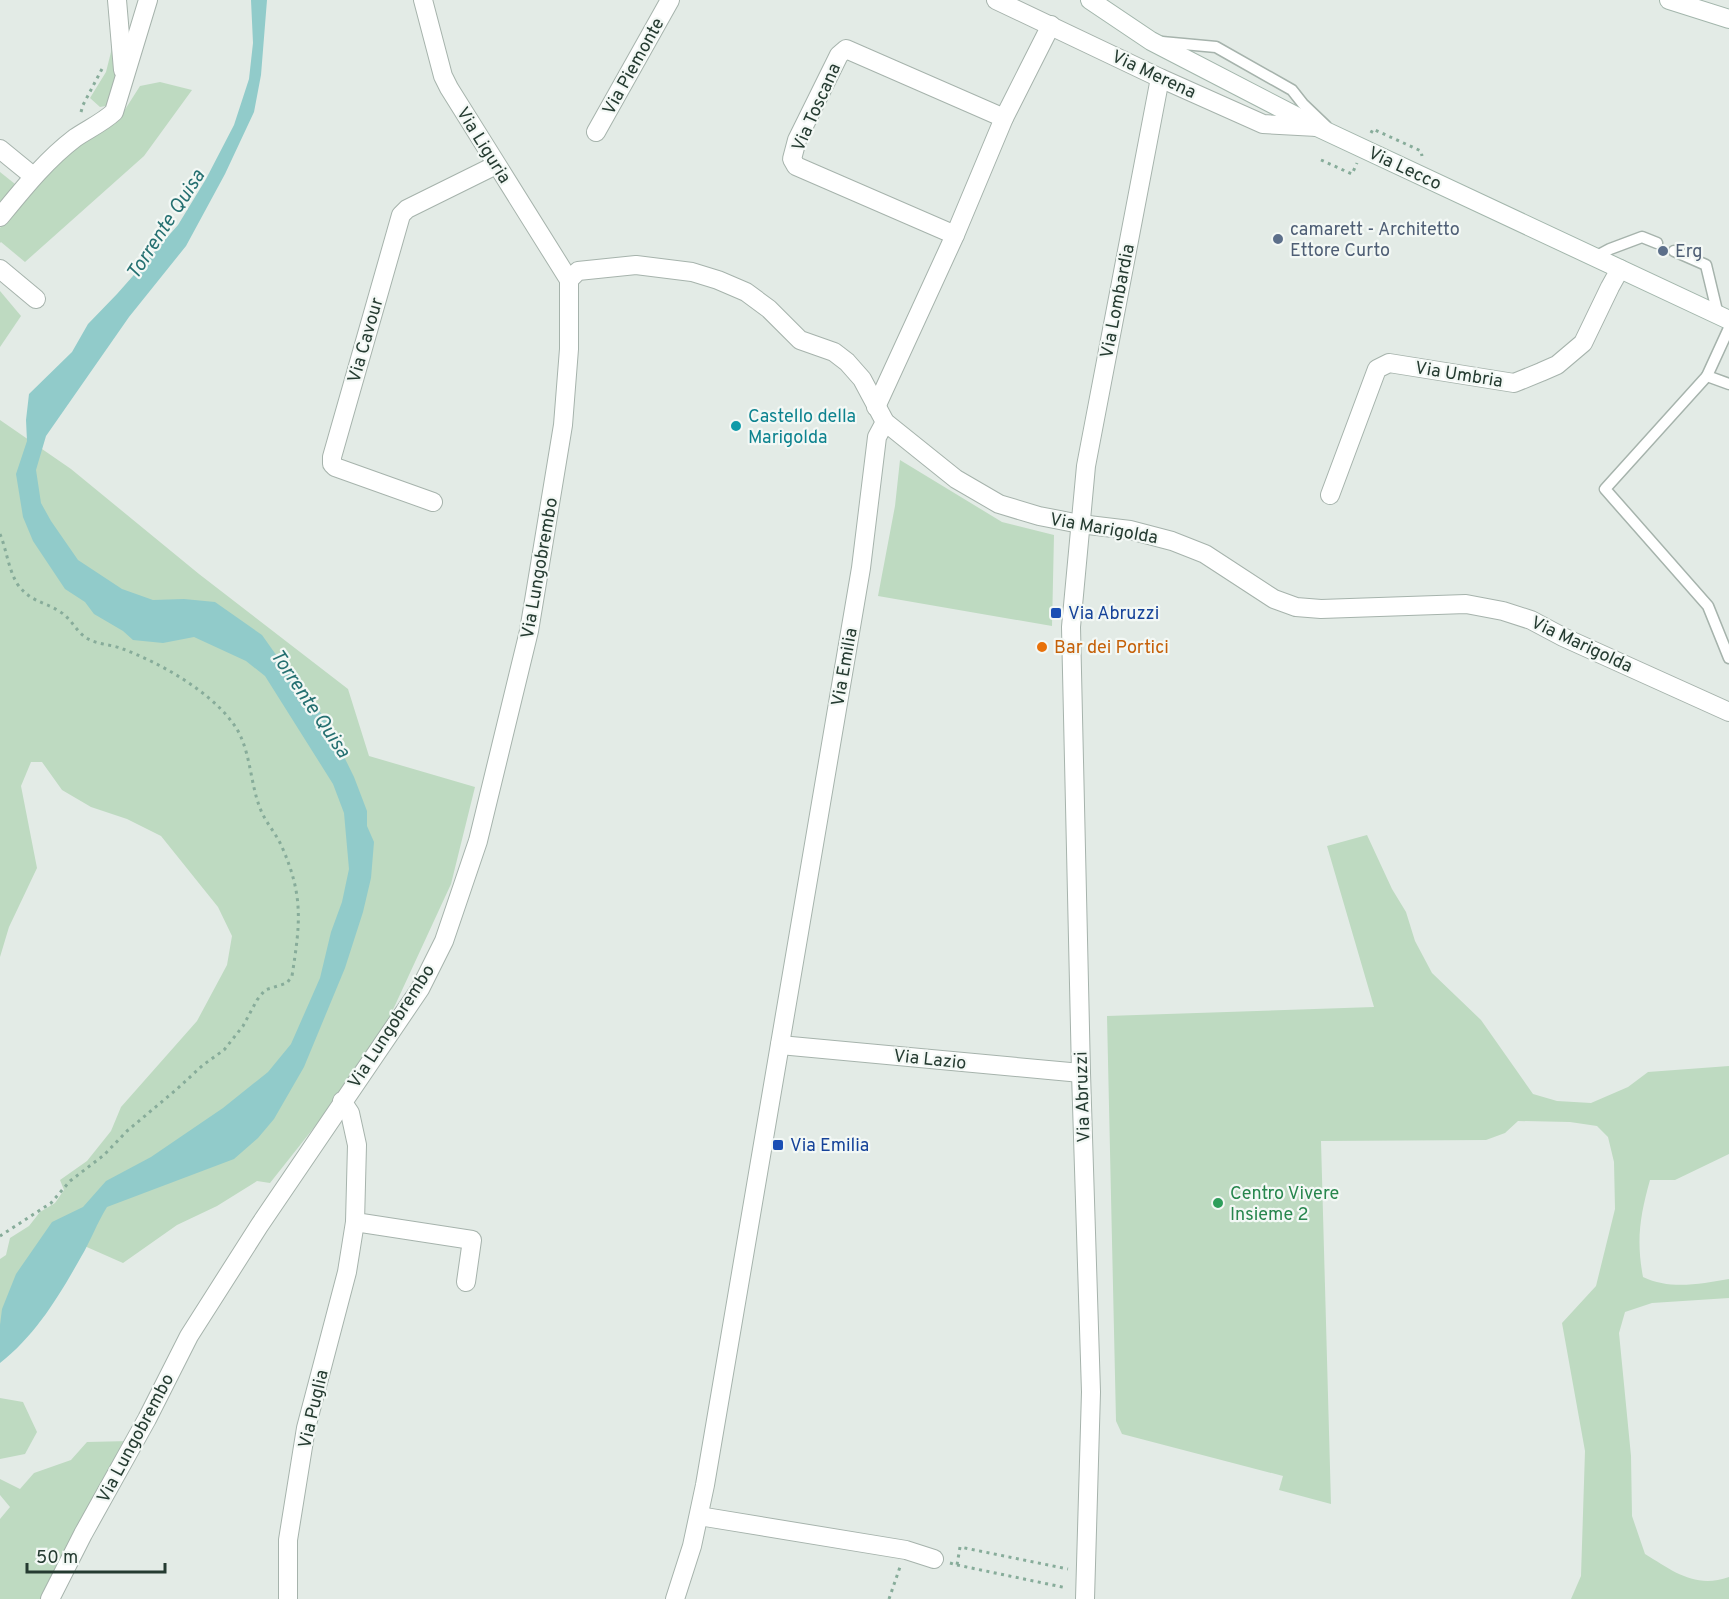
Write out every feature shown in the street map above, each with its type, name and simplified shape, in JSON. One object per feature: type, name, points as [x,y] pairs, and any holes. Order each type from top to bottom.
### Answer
[{"type":"street","points":[[117,0],[124,81]]},
{"type":"street","points":[[0,217],[33,176],[75,138],[102,123],[114,112],[148,0]]},
{"type":"street","name":"Via Liguria","points":[[423,0],[443,76],[569,280]]},
{"type":"street","name":"Via Piemonte","points":[[596,132],[670,0]]},
{"type":"street","name":"Via Merena","points":[[996,0],[1263,124],[1317,127]]},
{"type":"street","name":"Via Lecco","points":[[1090,0],[1151,41],[1317,127],[1595,257],[1725,321]]},
{"type":"street","points":[[1669,0],[1729,19]]},
{"type":"street","points":[[881,415],[1004,118],[1051,25]]},
{"type":"street","name":"Via Toscana","points":[[955,235],[796,166],[792,159],[797,140],[839,55],[846,49],[1004,118]]},
{"type":"street","name":"Via Lombardia","points":[[1080,524],[1086,466],[1160,78]]},
{"type":"street","points":[[0,149],[33,176]]},
{"type":"street","name":"Via Cavour","points":[[433,501],[335,467],[332,464],[332,457],[401,215],[407,209],[496,165]]},
{"type":"street","name":"Via Marigolda","points":[[569,280],[578,271],[636,265],[692,272],[746,292],[769,309],[800,340],[834,352],[847,362],[862,379],[881,415],[956,479],[999,504],[1038,516],[1130,530],[1172,541],[1205,554],[1274,599],[1296,607],[1321,609],[1466,604],[1503,611],[1531,620],[1563,637],[1729,712]]},
{"type":"street","points":[[0,269],[36,300]]},
{"type":"street","name":"Via Umbria","points":[[1330,495],[1377,369],[1389,363],[1514,383],[1542,372],[1557,364],[1583,343],[1620,269]]},
{"type":"street","name":"Via Lungobrembo","points":[[50,1599],[189,1336],[342,1101],[420,989],[444,941],[478,841],[518,684],[545,543],[562,425],[569,350],[569,280]]},
{"type":"street","name":"Via Emilia","points":[[675,1599],[699,1516],[861,568],[881,415]]},
{"type":"street","name":"Via Abruzzi","points":[[1078,1594],[1087,1572],[1091,1392],[1071,627],[1080,524]]},
{"type":"street","name":"Via Lazio","points":[[780,1045],[1081,1073]]},
{"type":"street","name":"Via Puglia","points":[[288,1599],[288,1540],[306,1428],[344,1283],[355,1222],[357,1145],[350,1113],[342,1101]]},
{"type":"street","points":[[355,1222],[472,1240],[466,1282]]},
{"type":"street","points":[[699,1516],[906,1550],[934,1559]]},
{"type":"lane","points":[[1151,41],[1216,47],[1292,90],[1337,137]]},
{"type":"lane","points":[[1595,257],[1642,237],[1657,243]]},
{"type":"lane","points":[[1674,251],[1706,265],[1725,321],[1707,376],[1605,489],[1708,606],[1729,658]]},
{"type":"lane","points":[[1707,376],[1729,384]]},
{"type":"path","points":[[75,138],[83,105],[106,60]]},
{"type":"path","points":[[1373,129],[1421,151],[1424,161]]},
{"type":"path","points":[[1321,160],[1352,174]]},
{"type":"path","points":[[0,534],[6,560],[18,584],[29,598],[59,611],[73,622],[82,636],[121,648],[175,675],[219,708],[233,722],[250,764],[260,810],[282,845],[298,892],[300,924],[292,976],[287,983],[265,990],[243,1026],[224,1050],[203,1065],[127,1131],[104,1155],[70,1181],[51,1203],[0,1236]]},
{"type":"path","points":[[957,1565],[960,1547],[1087,1572]]},
{"type":"path","points":[[889,1599],[906,1550]]},
{"type":"path","points":[[934,1559],[1078,1594]]},
{"type":"green space","points":[[115,36],[115,81],[106,106],[100,107],[90,98],[106,72]]},
{"type":"green space","points":[[160,82],[192,90],[144,156],[25,262],[0,243],[0,228],[32,188],[79,142],[107,129],[119,119],[140,86]]},
{"type":"green space","points":[[0,172],[15,184],[0,203]]},
{"type":"green space","points":[[0,291],[21,316],[0,347]]},
{"type":"green space","points":[[0,420],[71,469],[199,574],[348,689],[369,756],[475,787],[451,884],[373,1053],[270,1183],[257,1181],[217,1206],[177,1225],[123,1263],[55,1233],[0,1338],[0,1259],[6,1255],[10,1238],[29,1226],[40,1212],[55,1203],[64,1190],[60,1180],[87,1161],[111,1131],[121,1107],[197,1021],[227,965],[232,936],[218,907],[161,836],[127,819],[91,807],[62,790],[42,762],[31,762],[21,786],[37,868],[9,927],[0,957]]},
{"type":"green space","points":[[900,460],[1002,522],[1054,535],[1052,626],[878,596],[895,506]]},
{"type":"green space","name":"Centro Vivere Insieme 2","points":[[1367,835],[1392,889],[1406,912],[1415,941],[1432,973],[1481,1020],[1533,1094],[1557,1101],[1591,1103],[1628,1087],[1648,1072],[1729,1066],[1729,1154],[1675,1180],[1650,1180],[1642,1217],[1640,1240],[1643,1277],[1674,1285],[1729,1279],[1729,1298],[1652,1303],[1625,1312],[1619,1333],[1631,1456],[1632,1516],[1645,1554],[1675,1572],[1695,1579],[1705,1581],[1729,1577],[1729,1599],[1571,1599],[1581,1576],[1585,1451],[1562,1323],[1596,1286],[1615,1209],[1614,1162],[1608,1137],[1597,1126],[1570,1122],[1518,1121],[1505,1133],[1486,1140],[1321,1141],[1331,1504],[1279,1490],[1283,1476],[1122,1434],[1116,1421],[1107,1016],[1374,1007],[1327,846]]},
{"type":"green space","points":[[0,1398],[23,1402],[37,1432],[25,1454],[0,1459]]},
{"type":"green space","points":[[130,1441],[46,1599],[0,1599],[0,1519],[10,1507],[0,1495],[0,1479],[20,1489],[34,1473],[71,1460],[87,1442]]},
{"type":"water","name":"Torrente Quisa","points":[[251,0],[267,0],[261,75],[254,112],[225,174],[186,246],[129,317],[46,436],[36,470],[41,503],[78,560],[122,589],[153,600],[184,599],[215,602],[262,635],[279,659],[299,680],[328,724],[354,777],[367,811],[367,826],[374,842],[371,878],[345,968],[304,1067],[274,1119],[258,1138],[234,1159],[107,1207],[85,1251],[46,1314],[25,1340],[0,1363],[2,1309],[16,1274],[52,1222],[83,1207],[106,1181],[151,1157],[223,1108],[268,1072],[291,1044],[320,978],[349,869],[344,813],[333,784],[265,676],[246,661],[194,637],[163,643],[133,640],[123,631],[94,614],[85,602],[65,589],[33,541],[23,517],[16,474],[27,441],[26,420],[29,394],[72,352],[88,324],[178,225],[206,179],[234,125],[249,79],[253,43]]},
{"type":"place","name":"camarett - Architetto Ettore Curto","points":[[1278,239]]},
{"type":"place","name":"Erg","points":[[1663,251]]},
{"type":"place","name":"Castello della Marigolda","points":[[736,426]]},
{"type":"place","name":"Via Abruzzi","points":[[1056,613]]},
{"type":"place","name":"Bar dei Portici","points":[[1042,647]]},
{"type":"place","name":"Via Emilia","points":[[778,1145]]},
{"type":"place","name":"Centro Vivere Insieme 2","points":[[1218,1203]]}]
